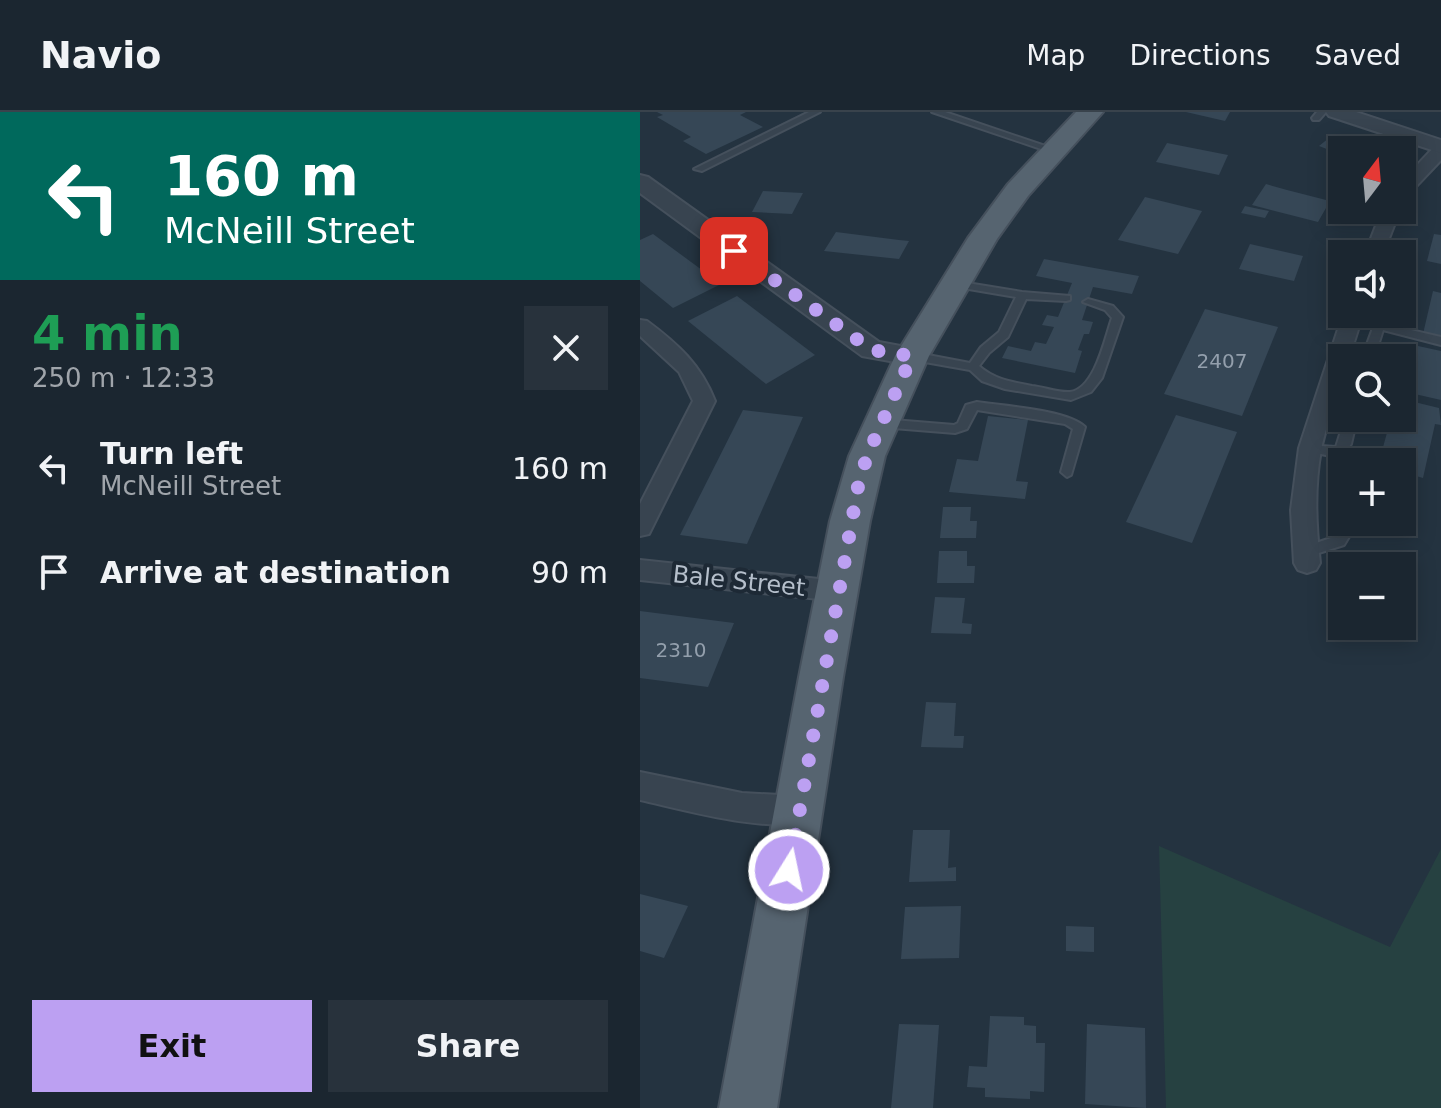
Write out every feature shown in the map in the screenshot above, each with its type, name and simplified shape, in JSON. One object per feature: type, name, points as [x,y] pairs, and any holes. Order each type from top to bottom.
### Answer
[{"type":"main road","points":[[748,1108],[858,487],[881,423],[912,356],[990,227],[1053,150],[1090,112]]},
{"type":"street","points":[[1325,114],[1441,148],[1416,176]]},
{"type":"street","points":[[644,188],[872,350],[912,356]]},
{"type":"street","points":[[640,326],[672,350],[697,378],[704,401],[640,527]]},
{"type":"street","points":[[1307,558],[1303,510],[1310,448],[1328,406]]},
{"type":"street","name":"Bale Street","points":[[640,570],[838,591]]},
{"type":"street","points":[[640,786],[742,807],[799,810]]},
{"type":"lane","points":[[699,169],[816,112]]},
{"type":"lane","points":[[936,112],[1053,150]]},
{"type":"lane","points":[[955,284],[1022,295],[1066,298]]},
{"type":"lane","points":[[973,367],[985,350],[1004,334],[1022,295]]},
{"type":"lane","points":[[912,356],[973,367],[986,378],[1005,385],[1071,396],[1087,389],[1098,375],[1118,317],[1109,308],[1088,302]]},
{"type":"lane","points":[[1403,328],[1441,341]]},
{"type":"lane","points":[[881,423],[955,429],[963,426],[970,408],[977,406],[1068,420],[1079,427],[1067,472]]},
{"type":"lane","points":[[1310,448],[1328,454]]},
{"type":"lane","points":[[1307,558],[1339,541],[1342,536]]},
{"type":"green space","points":[[1159,846],[1390,947],[1441,849],[1441,1108],[1166,1108]]},
{"type":"building","points":[[657,112],[746,112],[740,115],[763,127],[706,154],[683,141],[691,137],[657,117],[663,115]]},
{"type":"building","points":[[1186,112],[1230,112],[1225,121]]},
{"type":"building","points":[[1328,139],[1328,150],[1319,146]]},
{"type":"building","points":[[1167,143],[1228,155],[1219,175],[1156,162]]},
{"type":"building","points":[[1266,184],[1328,200],[1318,222],[1252,205]]},
{"type":"building","points":[[763,191],[803,193],[792,214],[752,212]]},
{"type":"building","points":[[1145,197],[1202,211],[1178,254],[1118,240]]},
{"type":"building","points":[[1245,206],[1269,211],[1265,218],[1241,213]]},
{"type":"building","points":[[836,232],[909,241],[899,259],[824,251]]},
{"type":"building","points":[[653,234],[721,284],[673,308],[640,281],[640,240]]},
{"type":"building","points":[[1434,234],[1441,235],[1441,264],[1427,261]]},
{"type":"building","points":[[1250,244],[1303,256],[1294,281],[1239,269]]},
{"type":"building","points":[[1044,259],[1139,276],[1132,294],[1093,287],[1082,320],[1093,322],[1078,350],[1082,351],[1075,373],[1002,358],[1008,346],[1031,351],[1035,342],[1046,344],[1054,327],[1042,325],[1047,315],[1058,317],[1072,283],[1036,276]]},
{"type":"building","points":[[1433,291],[1441,293],[1441,338],[1423,334]]},
{"type":"building","points":[[737,296],[815,355],[766,384],[688,321]]},
{"type":"building","points":[[1205,309],[1278,327],[1242,416],[1164,394]]},
{"type":"building","points":[[1418,346],[1441,351],[1441,400],[1416,394]]},
{"type":"building","points":[[1416,402],[1439,408],[1441,425],[1435,424],[1423,478],[1416,476],[1416,448],[1383,448],[1387,432],[1416,432]]},
{"type":"building","points":[[743,410],[803,417],[747,544],[680,535]]},
{"type":"building","points":[[1176,415],[1237,432],[1192,543],[1126,522]]},
{"type":"building","points":[[988,416],[1028,420],[1016,481],[1028,482],[1025,499],[949,492],[957,459],[978,461]]},
{"type":"building","points":[[943,507],[971,507],[970,521],[977,521],[976,538],[940,538]]},
{"type":"building","points":[[939,551],[967,551],[967,566],[975,566],[974,583],[937,583]]},
{"type":"building","points":[[935,597],[965,598],[962,623],[972,624],[971,634],[931,633]]},
{"type":"building","points":[[640,611],[734,623],[708,687],[640,678]]},
{"type":"building","points":[[926,702],[956,703],[954,736],[964,736],[963,748],[921,747]]},
{"type":"building","points":[[913,830],[950,830],[948,868],[956,867],[956,881],[909,882]]},
{"type":"building","points":[[640,894],[688,906],[664,958],[640,951]]},
{"type":"building","points":[[961,906],[959,958],[901,959],[905,907]]},
{"type":"building","points":[[1066,926],[1094,927],[1094,952],[1066,951]]},
{"type":"building","points":[[990,1016],[1024,1017],[1024,1025],[1036,1026],[1036,1043],[1045,1043],[1044,1092],[1030,1091],[1030,1099],[985,1097],[985,1088],[967,1087],[969,1066],[987,1067]]},
{"type":"building","points":[[899,1024],[939,1025],[933,1108],[891,1108]]},
{"type":"building","points":[[1087,1024],[1145,1028],[1146,1108],[1085,1104]]},
{"type":"route","points":[[734,251],[872,350],[912,356],[867,456],[858,487],[821,677],[789,870]]}]
